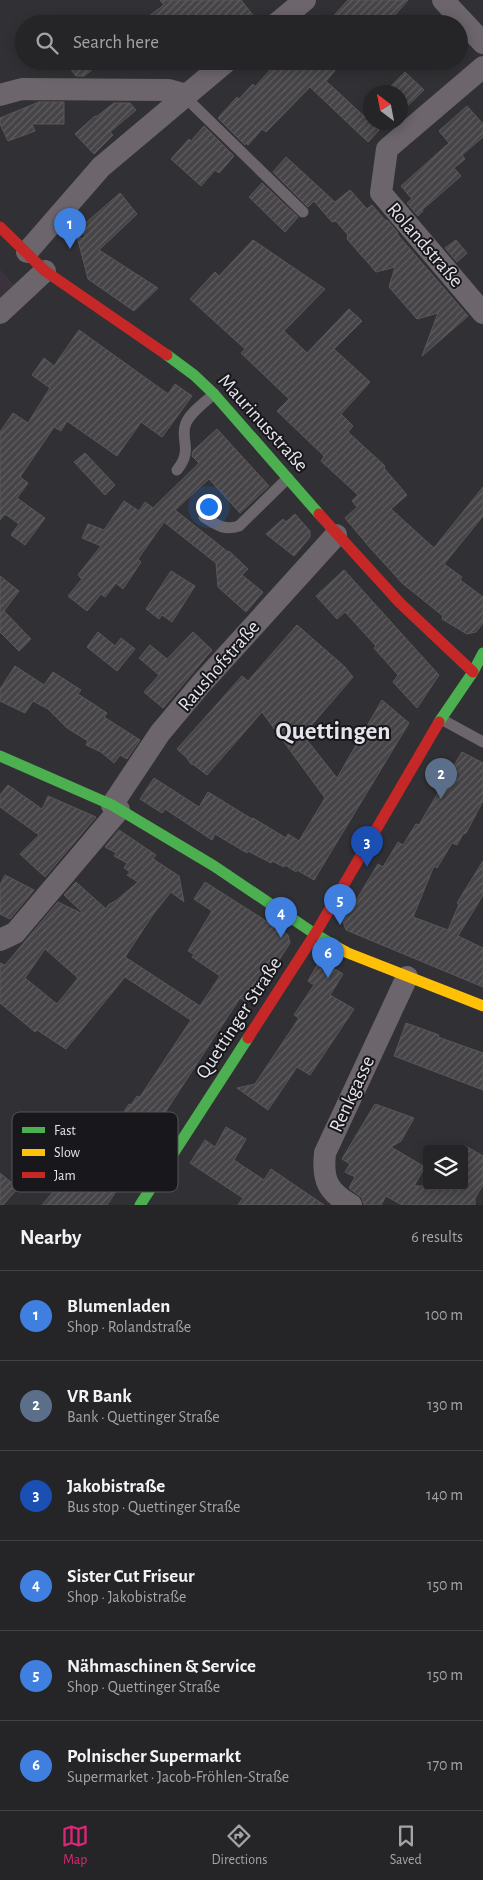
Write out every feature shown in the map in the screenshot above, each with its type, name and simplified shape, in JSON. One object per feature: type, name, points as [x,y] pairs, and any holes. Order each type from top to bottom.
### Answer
[{"type":"street","points":[[287,15],[305,0]]},
{"type":"street","points":[[443,0],[457,15]]},
{"type":"street","points":[[468,27],[483,43]]},
{"type":"street","name":"Rolandstraße","points":[[483,67],[387,149],[381,193],[483,313]]},
{"type":"street","points":[[27,252],[101,167],[216,70]]},
{"type":"street","points":[[0,95],[22,89],[50,88],[169,90],[186,96]]},
{"type":"street","name":"Maurinusstraße","points":[[0,227],[45,271],[142,336],[194,374],[214,394],[336,535],[437,641],[473,672]]},
{"type":"street","points":[[0,313],[45,271]]},
{"type":"street","name":"Raushofstraße","points":[[0,940],[15,933],[115,807],[160,733],[201,684],[336,535]]},
{"type":"street","name":"Quettinger Straße","points":[[178,1146],[315,934],[441,719],[473,672],[483,653]]},
{"type":"street","points":[[0,756],[115,807],[214,866],[315,934],[348,953],[483,1006]]},
{"type":"street","name":"Renkgasse","points":[[351,1205],[331,1191],[323,1168],[325,1153],[407,977]]},
{"type":"street","name":"Quettinger Straße","points":[[140,1205],[148,1192]]},
{"type":"lane","points":[[186,96],[303,212]]},
{"type":"lane","points":[[177,470],[186,453],[186,423],[197,409],[214,394]]},
{"type":"lane","points":[[204,517],[222,528],[230,529],[239,526],[288,478]]},
{"type":"lane","points":[[441,719],[483,742]]},
{"type":"shaded area","points":[[0,269],[14,285],[0,299]]},
{"type":"building","points":[[160,0],[241,0],[253,15],[150,15],[164,5]]},
{"type":"building","points":[[348,0],[408,0],[395,15],[334,15]]},
{"type":"building","points":[[71,70],[92,70],[84,76],[76,76]]},
{"type":"building","points":[[270,70],[335,70],[326,81],[363,115],[363,130],[379,130],[368,142],[310,87],[266,132],[262,129],[248,145],[246,143],[245,145],[218,118],[237,97],[239,99],[253,84],[255,87]]},
{"type":"building","points":[[405,72],[424,90],[408,105],[408,85],[392,85]]},
{"type":"building","points":[[39,102],[64,102],[64,124],[32,124],[35,131],[8,141],[0,124],[0,118]]},
{"type":"building","points":[[114,103],[130,103],[136,110],[110,132],[113,135],[94,154],[75,134],[95,116]]},
{"type":"building","points":[[467,106],[483,124],[483,137],[462,155],[465,159],[454,168],[461,176],[422,210],[418,216],[407,203],[412,199],[401,186],[449,143],[439,131]]},
{"type":"building","points":[[204,126],[234,156],[219,173],[215,170],[201,186],[171,159]]},
{"type":"building","points":[[286,157],[335,202],[350,190],[367,209],[372,205],[387,220],[468,316],[422,356],[438,313],[417,319],[389,287],[395,267],[376,272],[347,239],[348,235],[336,221],[332,222],[314,201],[308,207],[273,172]]},
{"type":"building","points":[[262,183],[298,217],[285,232],[249,197]]},
{"type":"building","points":[[120,193],[137,214],[99,250],[158,288],[134,311],[88,279],[77,236],[82,239],[85,235],[80,228]]},
{"type":"building","points":[[253,240],[325,289],[284,331],[307,353],[349,309],[362,321],[334,349],[370,382],[341,414],[353,426],[348,432],[385,466],[384,468],[407,495],[391,509],[434,548],[483,487],[483,516],[444,564],[462,577],[460,580],[483,597],[483,623],[476,632],[467,634],[442,619],[443,616],[402,583],[372,550],[345,518],[357,507],[352,501],[358,495],[321,461],[324,456],[277,411],[289,399],[241,353],[245,349],[190,299],[215,272],[219,276]]},
{"type":"building","points":[[456,240],[467,253],[457,262],[445,248]]},
{"type":"building","points":[[79,330],[168,394],[175,384],[192,396],[162,437],[141,422],[117,456],[67,421],[61,431],[54,427],[20,477],[28,483],[17,498],[45,518],[25,545],[11,535],[19,524],[5,514],[0,520],[0,432],[13,413],[28,423],[50,388],[32,375],[44,358],[54,366]]},
{"type":"building","points":[[217,429],[269,486],[240,513],[209,479],[175,510],[229,551],[248,569],[242,575],[263,592],[246,612],[218,587],[216,563],[164,522],[138,559],[141,562],[123,589],[116,583],[105,597],[101,594],[87,611],[68,596],[82,579],[78,575],[101,546],[82,538],[88,524],[104,530],[124,501],[139,511],[145,502],[153,508],[199,463],[192,456],[193,451]]},
{"type":"building","points":[[85,453],[115,485],[105,495],[74,462]]},
{"type":"building","points":[[295,514],[310,531],[310,537],[294,556],[266,534],[283,519],[286,522]]},
{"type":"building","points":[[344,570],[439,675],[417,708],[393,682],[398,675],[374,648],[376,646],[345,612],[337,619],[316,596]]},
{"type":"building","points":[[171,571],[195,586],[172,622],[162,615],[159,619],[146,609]]},
{"type":"building","points":[[0,576],[19,591],[4,611],[31,639],[19,651],[0,632]]},
{"type":"building","points":[[297,625],[345,667],[353,677],[303,735],[337,778],[382,700],[409,723],[314,880],[285,865],[284,867],[272,861],[271,863],[248,851],[247,853],[215,834],[212,840],[165,809],[162,813],[140,799],[154,778],[199,807],[208,792],[286,838],[288,834],[299,841],[325,798],[262,712],[207,775],[191,764],[177,749],[242,676],[248,681]]},
{"type":"building","points":[[98,632],[115,646],[121,638],[135,649],[117,671],[87,647]]},
{"type":"building","points":[[193,632],[212,650],[163,708],[144,692],[159,675],[139,658],[150,645],[167,659]]},
{"type":"building","points":[[15,666],[44,685],[53,672],[81,690],[78,694],[107,713],[104,717],[140,740],[127,759],[120,755],[114,763],[101,752],[86,745],[88,741],[67,728],[48,709],[33,701],[25,713],[0,701],[0,689]]},
{"type":"building","points":[[462,752],[483,763],[483,801],[466,833],[463,834],[457,845],[452,843],[437,868],[434,866],[413,917],[448,930],[459,904],[457,903],[483,861],[483,895],[458,936],[483,948],[483,987],[346,930],[343,922],[378,864],[383,867],[398,842],[403,845],[416,824],[419,825]]},
{"type":"building","points":[[8,785],[42,809],[48,796],[96,817],[45,877],[20,854],[39,835],[0,807],[0,795]]},
{"type":"building","points":[[119,830],[156,855],[153,859],[179,876],[184,902],[171,892],[154,913],[125,957],[200,1006],[220,976],[192,957],[194,954],[188,951],[212,911],[194,899],[205,882],[288,935],[290,943],[277,963],[272,960],[246,1002],[240,998],[165,1112],[124,1112],[137,1096],[140,1097],[191,1020],[125,977],[66,1049],[37,1030],[35,1032],[0,1003],[0,963],[5,965],[58,902],[85,915],[64,895],[76,882],[106,909],[108,905],[117,900],[138,882],[127,875],[130,872],[124,868],[127,863],[114,856],[116,853],[105,847]],"holes":[[[45,949],[78,978],[57,1004],[25,978]]]},
{"type":"building","points":[[5,875],[34,890],[10,919],[0,914],[0,885]]},
{"type":"building","points":[[320,960],[343,974],[330,995],[354,1009],[310,1075],[297,1067],[268,1110],[237,1088],[255,1084],[299,1018],[294,1015],[314,985],[308,981]]},
{"type":"building","points":[[406,1023],[483,1053],[483,1090],[394,1056]]},
{"type":"building","points":[[375,1104],[414,1118],[401,1141],[391,1147],[423,1166],[423,1170],[414,1186],[423,1186],[423,1190],[468,1190],[468,1147],[483,1156],[483,1185],[475,1198],[475,1205],[402,1205],[386,1196],[381,1205],[364,1205],[362,1198],[349,1188],[355,1177],[345,1172],[350,1164],[342,1159]]},
{"type":"building","points":[[226,1127],[246,1139],[234,1160],[264,1180],[271,1169],[324,1205],[238,1205],[243,1198],[190,1163],[205,1140],[215,1147]]},
{"type":"building","points":[[0,1173],[12,1183],[12,1192],[14,1192],[3,1205],[0,1205]]},
{"type":"building","points":[[53,1192],[116,1192],[107,1205],[42,1205]]},
{"type":"traffic: fast","points":[[167,355],[194,375],[214,394],[319,514]]},
{"type":"traffic: fast","points":[[439,722],[473,672],[483,653]]},
{"type":"traffic: fast","points":[[0,756],[112,805],[214,866],[337,947]]},
{"type":"traffic: fast","points":[[178,1146],[248,1038]]},
{"type":"traffic: fast","points":[[140,1205],[148,1192]]},
{"type":"traffic: slow","points":[[337,947],[483,1006]]},
{"type":"traffic: jam","points":[[0,227],[45,271],[167,355]]},
{"type":"traffic: jam","points":[[319,514],[400,603],[473,672]]},
{"type":"traffic: jam","points":[[248,1038],[315,934],[439,722]]},
{"type":"place","name":"Blumenladen","points":[[70,249]]},
{"type":"place","name":"VR Bank","points":[[441,799]]},
{"type":"place","name":"Jakobistraße","points":[[367,867]]},
{"type":"place","name":"Nähmaschinen & Service","points":[[340,925]]},
{"type":"place","name":"Sister Cut Friseur","points":[[281,938]]},
{"type":"place","name":"Polnischer Supermarkt","points":[[328,978]]},
{"type":"district","name":"Quettingen","points":[[333,731]]}]
